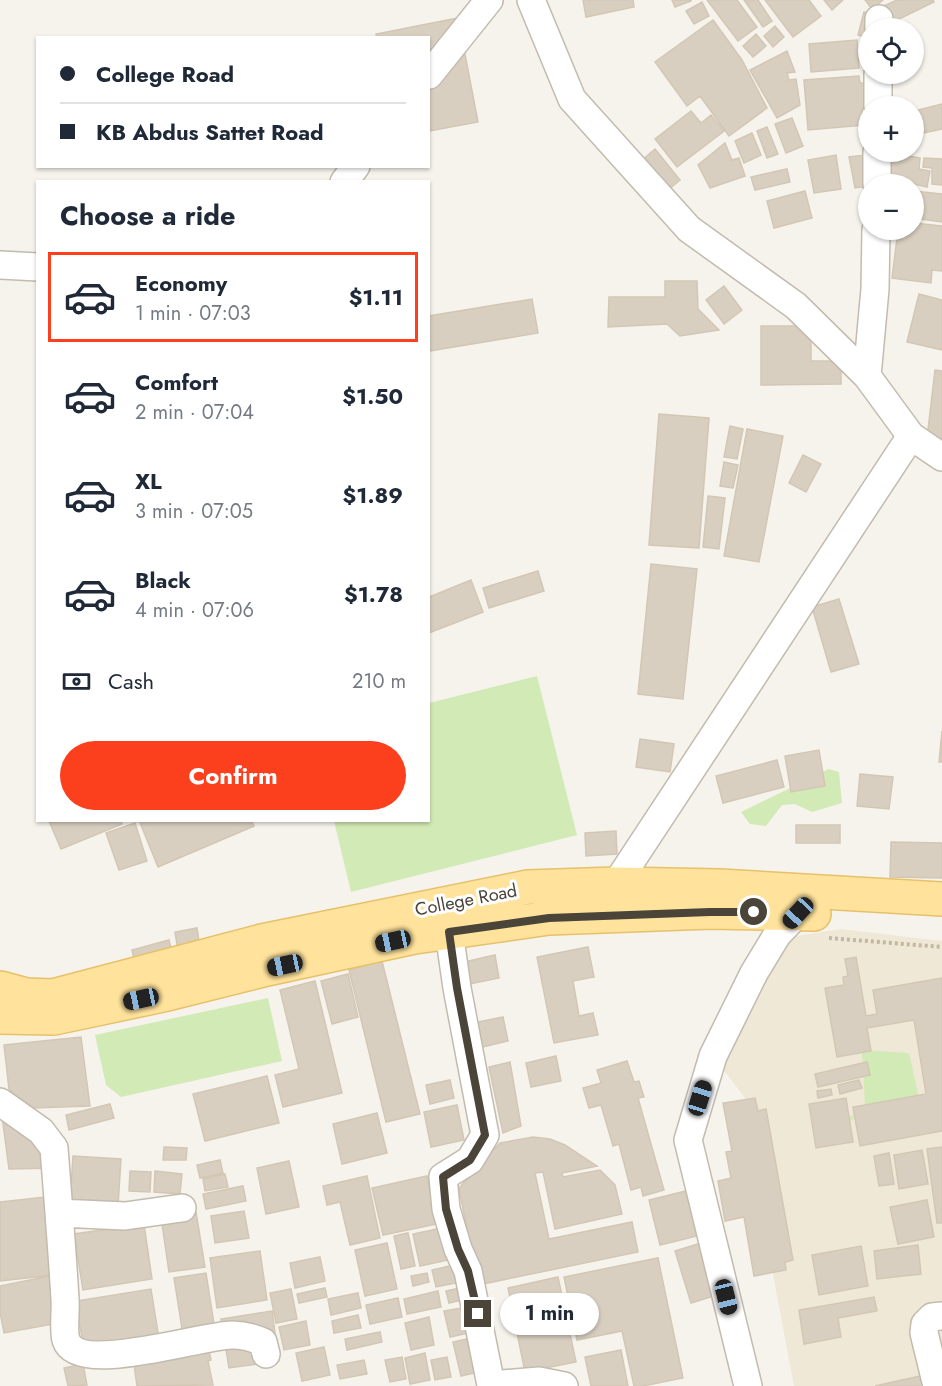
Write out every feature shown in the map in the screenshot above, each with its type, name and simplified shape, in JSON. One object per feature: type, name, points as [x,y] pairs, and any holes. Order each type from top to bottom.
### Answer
[{"type":"main road","name":"College Road","points":[[0,988],[26,995],[53,996],[262,941],[528,887],[616,884],[720,886],[942,899]]},
{"type":"main road","name":"College Road","points":[[0,1017],[54,1018],[163,995],[263,969],[415,937],[549,918],[710,912],[798,913],[942,920]]},
{"type":"street","points":[[430,74],[489,0]]},
{"type":"street","points":[[531,0],[572,99],[689,229],[796,306],[867,376],[911,436],[942,457]]},
{"type":"street","points":[[867,376],[876,240]]},
{"type":"street","points":[[0,265],[36,267]]},
{"type":"street","points":[[616,884],[911,436]]},
{"type":"street","points":[[748,1386],[688,1140],[713,1056],[754,973],[777,935],[798,913]]},
{"type":"street","points":[[449,932],[457,988],[485,1135],[470,1160],[443,1177],[446,1209],[458,1249],[468,1271],[491,1385],[538,1380],[564,1386]]},
{"type":"street","points":[[0,1102],[41,1131],[54,1148],[66,1340],[72,1349],[87,1355],[108,1356],[230,1335],[252,1336],[263,1342],[266,1354]]},
{"type":"street","points":[[59,1213],[125,1216],[182,1208]]},
{"type":"street","points":[[937,1386],[924,1332],[925,1324],[932,1317],[942,1316]]},
{"type":"shaded area","points":[[841,929],[942,941],[942,1386],[794,1386],[753,1168],[748,1102],[713,1056],[754,973],[796,936]]},
{"type":"green space","points":[[537,676],[577,835],[351,892],[334,822],[430,822],[430,703]]},
{"type":"green space","points":[[829,769],[839,772],[842,803],[812,812],[795,804],[782,805],[766,826],[750,824],[741,812]]},
{"type":"green space","points":[[268,998],[282,1061],[121,1097],[106,1085],[95,1035]]},
{"type":"green space","points":[[862,1050],[909,1053],[921,1107],[844,1121],[865,1106]]},
{"type":"building","points":[[583,0],[633,0],[634,7],[586,17]]},
{"type":"building","points":[[672,0],[691,0],[691,1],[675,7]]},
{"type":"building","points":[[707,0],[737,0],[757,27],[738,41]]},
{"type":"building","points":[[744,0],[758,0],[772,21],[763,27]]},
{"type":"building","points":[[765,0],[809,0],[821,16],[793,37]]},
{"type":"building","points":[[824,0],[843,0],[832,10]]},
{"type":"building","points":[[865,0],[883,0],[872,9]]},
{"type":"building","points":[[897,0],[933,0],[934,2],[901,18],[884,18],[879,8]]},
{"type":"building","points":[[702,2],[709,16],[694,24],[686,11]]},
{"type":"building","points":[[864,12],[876,15],[874,18],[862,18]]},
{"type":"building","points":[[458,18],[478,122],[430,131],[430,36],[376,36],[376,34]]},
{"type":"building","points":[[713,20],[742,60],[767,108],[729,136],[700,96],[687,106],[655,62]]},
{"type":"building","points":[[775,26],[784,37],[773,47],[764,36]]},
{"type":"building","points":[[756,34],[766,46],[753,57],[743,46]]},
{"type":"building","points":[[857,40],[858,68],[811,72],[809,44]]},
{"type":"building","points":[[787,51],[795,72],[787,73],[789,80],[796,79],[800,105],[777,118],[750,70]]},
{"type":"building","points":[[858,76],[858,84],[864,84],[865,96],[858,96],[858,126],[808,130],[804,80]]},
{"type":"building","points":[[942,104],[942,129],[924,133],[924,108]]},
{"type":"building","points":[[691,111],[701,123],[711,115],[724,131],[677,167],[655,139]]},
{"type":"building","points":[[792,118],[803,146],[786,153],[775,124]]},
{"type":"building","points":[[767,127],[778,154],[767,158],[757,131]]},
{"type":"building","points":[[752,133],[761,155],[744,163],[735,141]]},
{"type":"building","points":[[725,143],[732,160],[739,158],[745,176],[710,188],[698,165]]},
{"type":"building","points":[[655,149],[680,180],[661,196],[635,166]]},
{"type":"building","points":[[836,155],[841,189],[814,193],[808,160]]},
{"type":"building","points":[[858,156],[858,162],[866,162],[867,174],[858,174],[858,188],[855,188],[849,157]]},
{"type":"building","points":[[924,158],[942,159],[942,185],[932,184],[932,168],[923,167]]},
{"type":"building","points":[[888,162],[920,162],[919,169],[930,171],[927,187],[924,186],[924,174],[886,174]]},
{"type":"building","points":[[787,169],[790,182],[755,190],[751,177]]},
{"type":"building","points":[[805,191],[812,218],[774,228],[767,201]]},
{"type":"building","points":[[924,192],[942,194],[942,222],[924,219]]},
{"type":"building","points":[[924,224],[942,226],[942,271],[932,270],[931,283],[892,278],[897,240],[924,240]]},
{"type":"building","points":[[665,281],[697,281],[698,309],[719,330],[680,336],[667,324],[608,327],[609,297],[665,297]]},
{"type":"building","points":[[724,286],[742,310],[724,324],[706,300]]},
{"type":"building","points":[[919,294],[942,300],[942,350],[907,342]]},
{"type":"building","points":[[532,299],[538,333],[430,351],[430,316]]},
{"type":"building","points":[[761,326],[811,326],[811,361],[841,361],[841,384],[761,385]]},
{"type":"building","points":[[935,370],[942,371],[942,440],[927,438]]},
{"type":"building","points":[[659,414],[709,418],[699,548],[649,545]]},
{"type":"building","points":[[730,426],[743,429],[737,459],[724,457]]},
{"type":"building","points":[[747,429],[783,436],[759,562],[724,556]]},
{"type":"building","points":[[803,455],[821,464],[806,492],[789,483]]},
{"type":"building","points":[[724,462],[738,465],[733,488],[720,486]]},
{"type":"building","points":[[708,496],[725,498],[719,549],[703,547]]},
{"type":"building","points":[[651,564],[697,569],[683,699],[638,694]]},
{"type":"building","points":[[538,571],[544,591],[489,608],[483,588]]},
{"type":"building","points":[[471,580],[483,612],[430,633],[430,597]]},
{"type":"building","points":[[839,599],[859,664],[831,672],[812,607]]},
{"type":"building","points":[[942,731],[942,762],[939,762]]},
{"type":"building","points":[[640,739],[674,744],[670,772],[636,767]]},
{"type":"building","points":[[819,750],[825,786],[791,792],[785,756]]},
{"type":"building","points":[[777,760],[784,787],[723,803],[716,776]]},
{"type":"building","points":[[860,774],[893,777],[889,809],[857,806]]},
{"type":"building","points":[[49,822],[122,822],[122,824],[61,849]]},
{"type":"building","points":[[140,822],[252,822],[254,826],[158,867]]},
{"type":"building","points":[[135,823],[147,861],[119,870],[106,833]]},
{"type":"building","points":[[796,825],[840,825],[840,843],[796,843]]},
{"type":"building","points":[[616,831],[617,854],[586,856],[585,833]]},
{"type":"building","points":[[891,842],[942,843],[942,878],[890,877]]},
{"type":"building","points":[[197,928],[201,954],[179,957],[175,932]]},
{"type":"building","points":[[169,940],[173,957],[136,967],[132,950]]},
{"type":"building","points":[[588,947],[594,977],[573,981],[579,1016],[593,1013],[598,1035],[554,1043],[537,957]]},
{"type":"building","points":[[495,955],[499,978],[469,984],[464,962]]},
{"type":"building","points":[[856,957],[866,1016],[877,1014],[873,990],[942,978],[942,1131],[860,1146],[853,1107],[926,1094],[914,1020],[867,1028],[871,1051],[837,1057],[825,988],[844,985],[843,977],[848,976],[845,959]]},
{"type":"building","points":[[382,961],[420,1114],[386,1122],[349,970]]},
{"type":"building","points":[[348,974],[358,1017],[332,1024],[321,981]]},
{"type":"building","points":[[315,981],[342,1093],[283,1107],[275,1075],[299,1069],[280,990]]},
{"type":"building","points":[[503,1017],[508,1041],[478,1048],[473,1023]]},
{"type":"building","points":[[81,1037],[90,1106],[33,1108],[9,1089],[4,1045]]},
{"type":"building","points":[[556,1056],[561,1081],[531,1087],[526,1063]]},
{"type":"building","points":[[627,1061],[634,1082],[639,1081],[644,1097],[638,1098],[664,1190],[643,1196],[641,1187],[631,1190],[619,1144],[613,1146],[601,1105],[589,1108],[583,1088],[601,1083],[597,1070]]},
{"type":"building","points":[[510,1062],[521,1126],[503,1133],[489,1067]]},
{"type":"building","points":[[867,1062],[870,1075],[818,1087],[815,1074]]},
{"type":"building","points":[[267,1076],[279,1123],[205,1141],[193,1094]]},
{"type":"building","points":[[450,1080],[454,1098],[430,1104],[426,1085]]},
{"type":"building","points":[[859,1080],[862,1088],[840,1094],[838,1085]]},
{"type":"building","points":[[831,1089],[832,1095],[818,1098],[817,1091]]},
{"type":"building","points":[[755,1098],[758,1111],[766,1109],[793,1260],[785,1262],[786,1270],[754,1276],[744,1217],[725,1221],[718,1181],[731,1178],[726,1152],[732,1151],[723,1103]]},
{"type":"building","points":[[846,1098],[853,1142],[816,1148],[809,1104]]},
{"type":"building","points":[[0,1101],[59,1168],[9,1169]]},
{"type":"building","points":[[110,1104],[114,1118],[69,1130],[66,1115]]},
{"type":"building","points":[[457,1105],[464,1140],[431,1147],[424,1112]]},
{"type":"building","points":[[377,1113],[387,1153],[342,1164],[333,1124]]},
{"type":"building","points":[[533,1137],[550,1139],[565,1145],[597,1166],[562,1173],[563,1177],[600,1170],[615,1185],[622,1214],[555,1229],[543,1172],[535,1173],[549,1239],[632,1222],[638,1252],[478,1285],[459,1188],[500,1143]]},
{"type":"building","points":[[164,1147],[187,1148],[186,1160],[163,1160]]},
{"type":"building","points":[[942,1147],[942,1223],[937,1223],[927,1149]]},
{"type":"building","points":[[922,1150],[928,1184],[899,1189],[894,1155]]},
{"type":"building","points":[[889,1153],[894,1184],[879,1186],[874,1156]]},
{"type":"building","points":[[73,1156],[121,1159],[118,1206],[70,1203]]},
{"type":"building","points":[[220,1160],[223,1173],[200,1178],[197,1165]]},
{"type":"building","points":[[289,1161],[299,1207],[266,1214],[257,1168]]},
{"type":"building","points":[[130,1171],[151,1172],[150,1192],[129,1191]]},
{"type":"building","points":[[155,1171],[182,1174],[180,1194],[154,1192]]},
{"type":"building","points":[[225,1174],[228,1187],[205,1191],[203,1179]]},
{"type":"building","points":[[367,1176],[380,1238],[350,1245],[340,1202],[327,1205],[323,1186]]},
{"type":"building","points":[[427,1176],[437,1224],[383,1235],[372,1188]]},
{"type":"building","points":[[243,1186],[246,1201],[206,1209],[203,1194]]},
{"type":"building","points":[[686,1191],[697,1236],[660,1245],[649,1200]]},
{"type":"building","points":[[45,1197],[53,1275],[0,1281],[0,1202]]},
{"type":"building","points":[[927,1200],[934,1237],[898,1244],[890,1207]]},
{"type":"building","points":[[244,1211],[249,1238],[215,1243],[211,1216]]},
{"type":"building","points":[[196,1212],[205,1267],[169,1272],[161,1217]]},
{"type":"building","points":[[144,1224],[152,1279],[83,1290],[74,1234]]},
{"type":"building","points":[[442,1228],[448,1260],[420,1266],[413,1234]]},
{"type":"building","points":[[408,1233],[415,1266],[401,1269],[394,1236]]},
{"type":"building","points":[[387,1243],[397,1289],[365,1296],[355,1250]]},
{"type":"building","points":[[701,1243],[717,1295],[691,1303],[675,1251]]},
{"type":"building","points":[[918,1245],[921,1274],[877,1279],[874,1251]]},
{"type":"building","points":[[861,1246],[868,1286],[819,1295],[812,1255]]},
{"type":"building","points":[[260,1251],[267,1300],[217,1308],[210,1258]]},
{"type":"building","points":[[320,1257],[325,1281],[295,1288],[290,1263]]},
{"type":"building","points":[[658,1258],[683,1378],[634,1386],[622,1331],[577,1340],[564,1277]]},
{"type":"building","points":[[463,1263],[467,1281],[436,1287],[432,1270]]},
{"type":"building","points":[[206,1273],[214,1324],[182,1329],[174,1278]]},
{"type":"building","points":[[427,1273],[429,1282],[413,1286],[411,1276]]},
{"type":"building","points":[[50,1276],[59,1323],[4,1333],[0,1312],[0,1286]]},
{"type":"building","points":[[558,1277],[576,1362],[525,1372],[508,1288]]},
{"type":"building","points":[[469,1286],[471,1298],[449,1303],[446,1291]]},
{"type":"building","points":[[325,1288],[327,1297],[299,1303],[297,1294]]},
{"type":"building","points":[[151,1289],[159,1339],[84,1351],[76,1301]]},
{"type":"building","points":[[291,1289],[297,1319],[276,1323],[270,1293]]},
{"type":"building","points":[[438,1291],[441,1307],[407,1314],[404,1299]]},
{"type":"building","points":[[358,1293],[361,1308],[331,1315],[328,1299]]},
{"type":"building","points":[[874,1297],[877,1311],[838,1318],[841,1337],[804,1344],[799,1310]]},
{"type":"building","points":[[398,1298],[402,1317],[370,1324],[366,1305]]},
{"type":"building","points":[[471,1306],[477,1331],[450,1337],[444,1311]]},
{"type":"building","points":[[272,1311],[279,1361],[229,1368],[221,1319]]},
{"type":"building","points":[[358,1315],[361,1328],[334,1333],[332,1321]]},
{"type":"building","points":[[429,1317],[434,1345],[411,1350],[405,1323]]},
{"type":"building","points":[[306,1321],[310,1345],[284,1350],[279,1327]]},
{"type":"building","points":[[380,1332],[382,1342],[347,1350],[345,1339]]},
{"type":"building","points":[[476,1337],[483,1371],[461,1376],[453,1342]]},
{"type":"building","points":[[207,1341],[213,1385],[137,1386],[133,1357]]},
{"type":"building","points":[[324,1347],[330,1375],[302,1381],[296,1353]]},
{"type":"building","points":[[621,1350],[628,1386],[591,1386],[585,1357]]},
{"type":"building","points":[[425,1353],[430,1380],[410,1384],[405,1358]]},
{"type":"building","points":[[402,1357],[406,1379],[390,1382],[385,1360]]},
{"type":"building","points":[[447,1357],[451,1377],[435,1380],[431,1360]]},
{"type":"building","points":[[364,1360],[367,1374],[340,1379],[337,1365]]},
{"type":"building","points":[[83,1364],[87,1385],[68,1386],[64,1368]]},
{"type":"building","points":[[925,1375],[927,1386],[875,1386]]},
{"type":"route","points":[[478,1314],[468,1271],[458,1249],[446,1209],[443,1177],[470,1160],[485,1135],[457,988],[449,932],[549,918],[754,912]]}]
